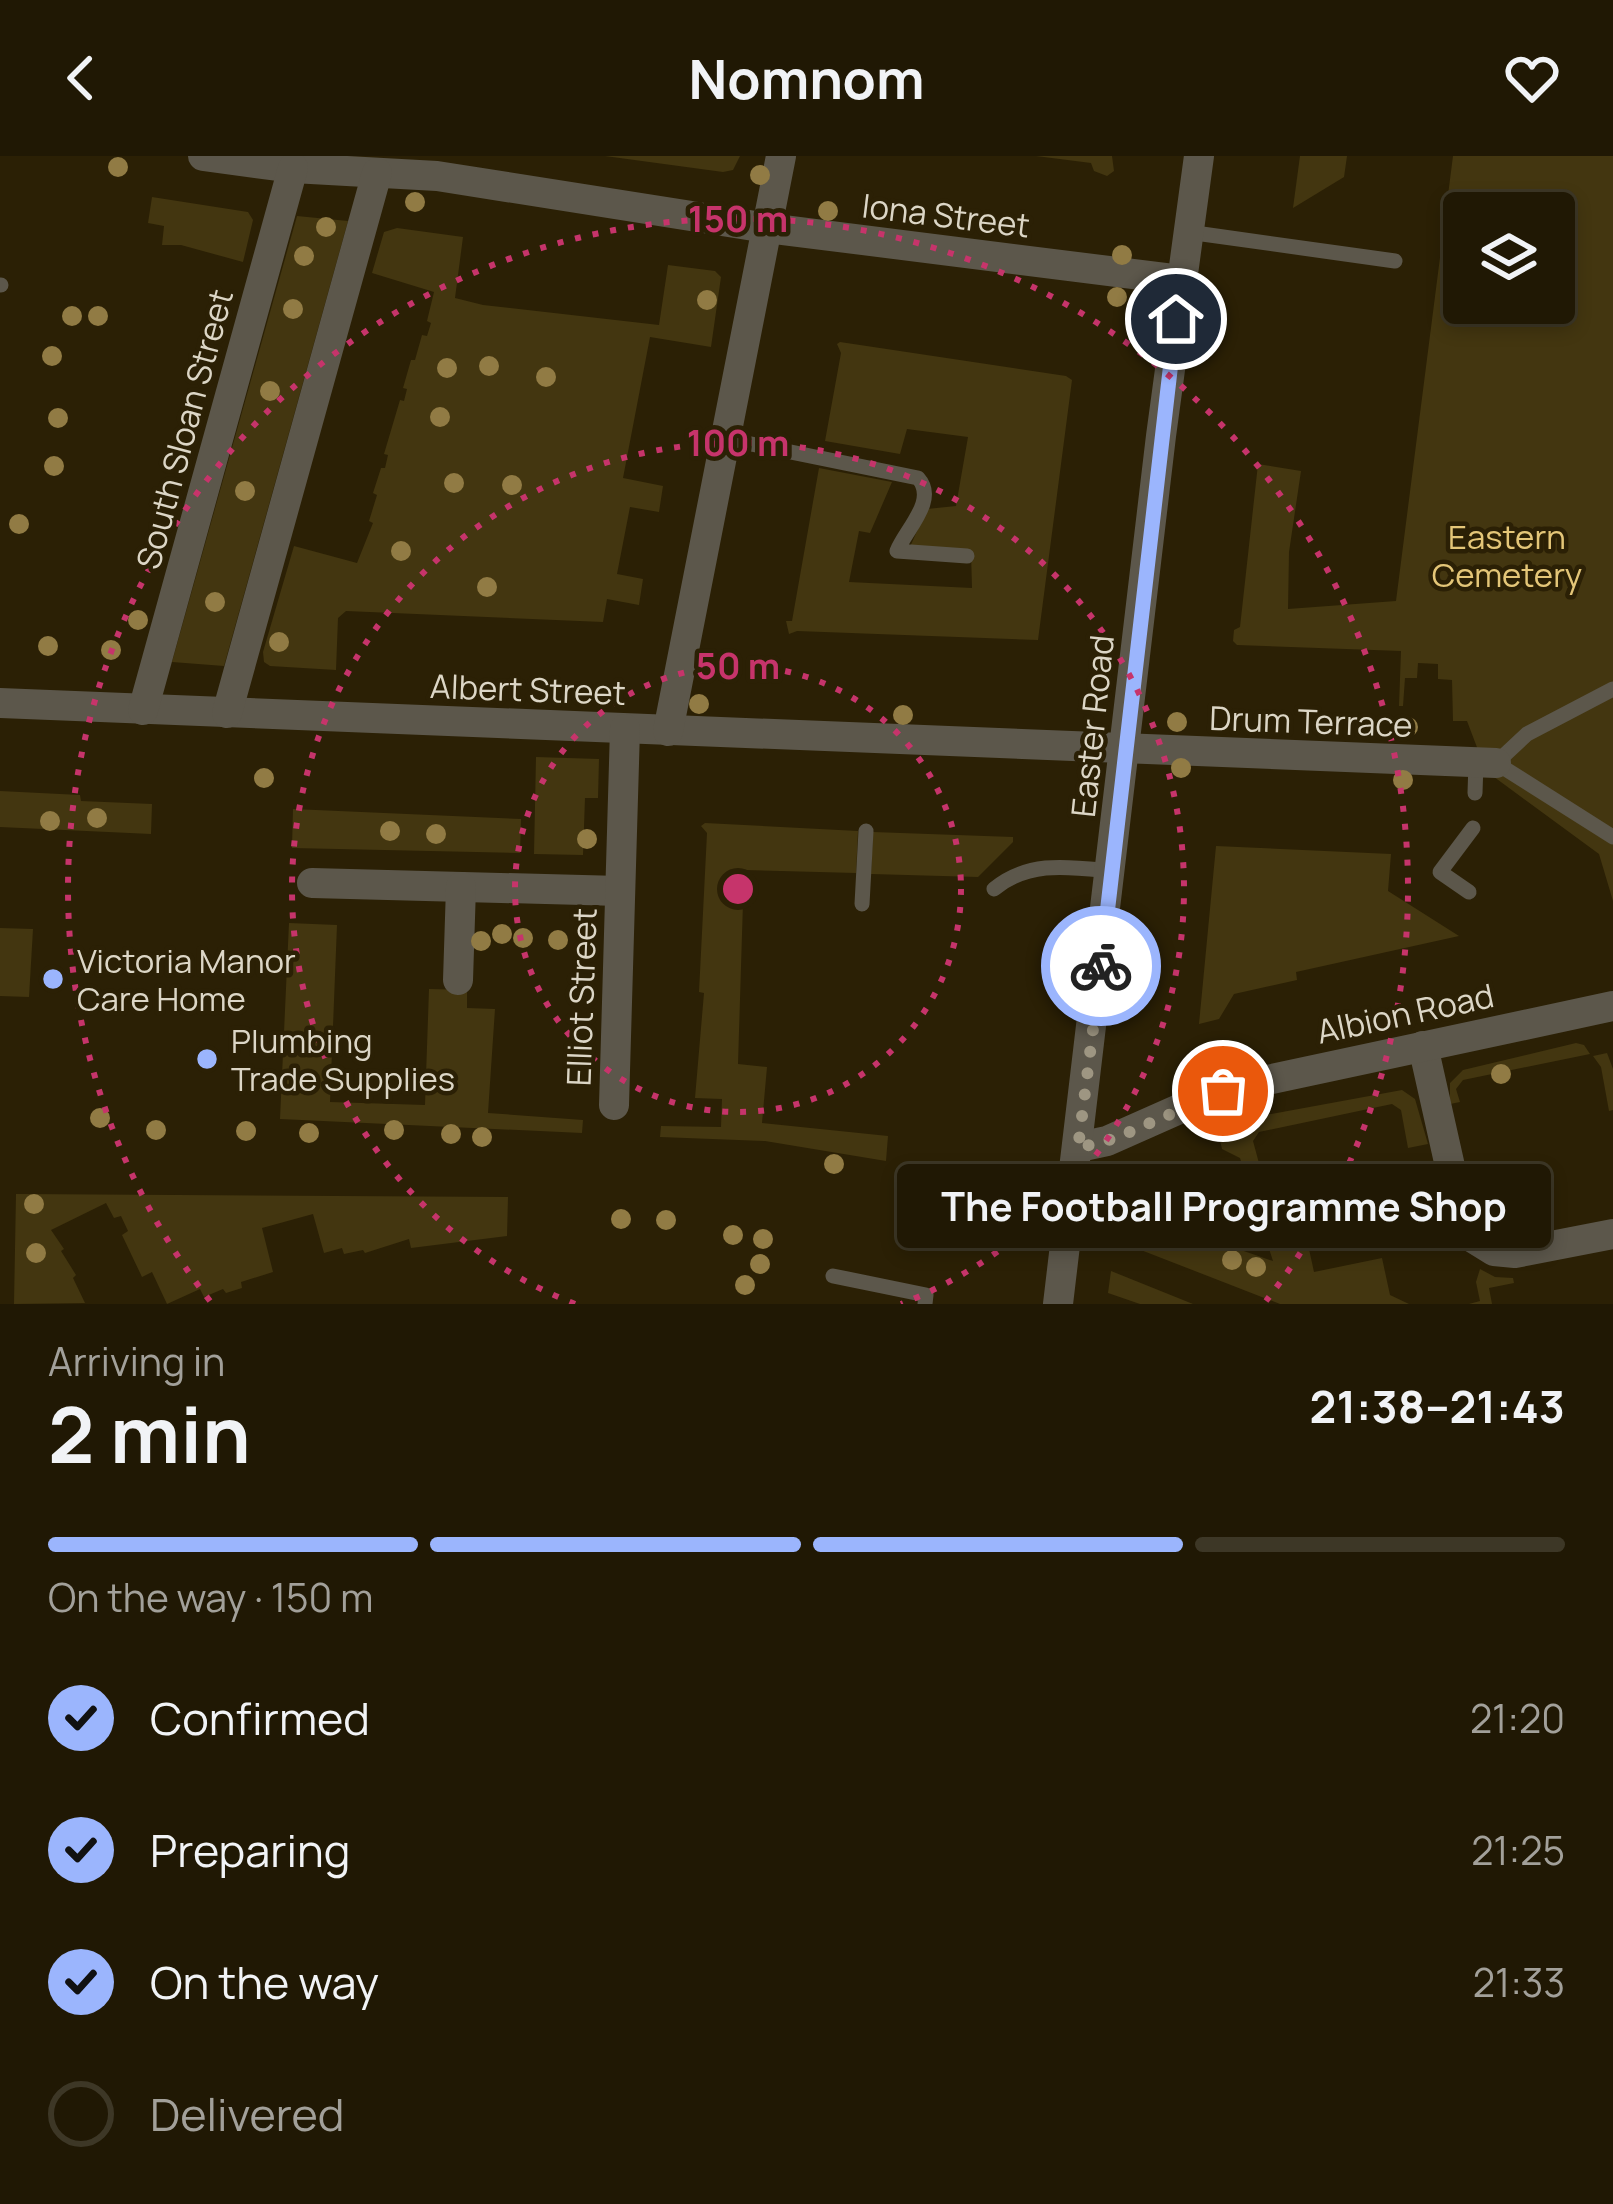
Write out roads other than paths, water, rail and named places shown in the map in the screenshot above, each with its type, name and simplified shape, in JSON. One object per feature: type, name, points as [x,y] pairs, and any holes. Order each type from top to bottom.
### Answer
[{"type":"street","name":"Iona Street","points":[[203,156],[293,168],[357,167],[436,176],[767,229],[1181,280]]},
{"type":"street","points":[[668,731],[781,156]]},
{"type":"street","name":"Easter Road","points":[[1059,1296],[1199,156]]},
{"type":"street","points":[[226,713],[357,167]]},
{"type":"street","name":"South Sloan Street","points":[[143,710],[293,168]]},
{"type":"street","name":"Albert Street","points":[[0,703],[1125,751]]},
{"type":"street","name":"Elliot Street","points":[[614,1105],[625,729]]},
{"type":"street","name":"Drum Terrace","points":[[1125,751],[1482,773]]},
{"type":"street","name":"Elliot Street","points":[[312,883],[620,892]]},
{"type":"street","points":[[458,980],[461,887]]},
{"type":"street","name":"Albion Road","points":[[1078,1148],[1116,1138],[1223,1091],[1613,1006]]},
{"type":"street","points":[[1423,1046],[1460,1210],[1473,1238],[1494,1251],[1515,1253],[1613,1234]]},
{"type":"lane","points":[[1188,232],[1395,261]]},
{"type":"lane","points":[[727,439],[918,478],[925,486],[926,500],[897,551],[967,556]]},
{"type":"lane","points":[[1613,688],[1527,734],[1482,773],[1613,837]]},
{"type":"lane","points":[[1469,892],[1440,872],[1473,828]]},
{"type":"lane","points":[[862,904],[866,831]]},
{"type":"lane","points":[[994,889],[1016,874],[1038,868],[1112,871]]},
{"type":"lane","points":[[833,1276],[926,1294],[925,1304]]},
{"type":"place","name":"Victoria Manor Care Home","points":[[53,979]]},
{"type":"place","name":"Plumbing Trade Supplies","points":[[207,1059]]},
{"type":"place","name":"The Football Programme Shop","points":[[1223,1091]]},
{"type":"park label","name":"Eastern Cemetery","points":[[1507,555]]}]
